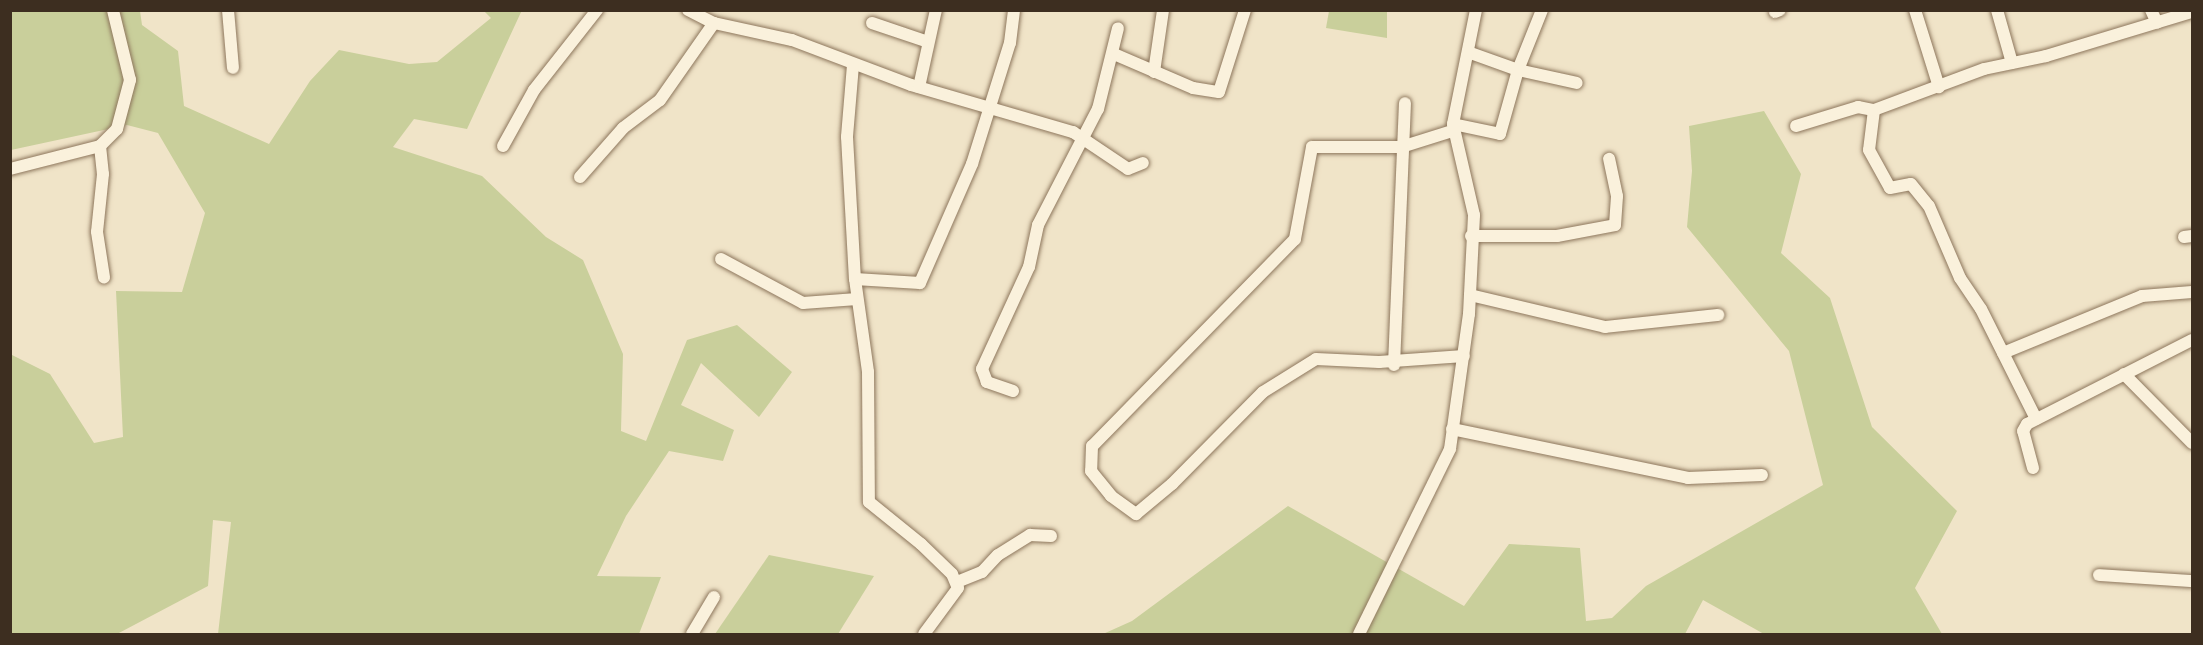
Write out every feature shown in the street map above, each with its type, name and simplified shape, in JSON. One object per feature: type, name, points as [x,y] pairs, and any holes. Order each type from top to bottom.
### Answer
[{"type":"street","points":[[10,169],[100,146],[117,129],[129,97],[129,68],[113,10]]},
{"type":"street","points":[[228,10],[233,68]]},
{"type":"street","points":[[503,146],[534,90],[597,10]]},
{"type":"street","points":[[688,10],[714,23],[792,40],[853,65],[919,87],[991,106],[1085,137],[1124,167],[1132,170],[1143,163]]},
{"type":"street","points":[[919,87],[936,10]]},
{"type":"street","points":[[855,279],[920,283],[991,106],[1013,32],[1014,10]]},
{"type":"street","points":[[1154,72],[1163,10]]},
{"type":"street","points":[[1114,54],[1154,72],[1219,92],[1245,10]]},
{"type":"street","points":[[1359,634],[1450,449],[1464,356],[1474,215],[1451,128],[1476,10]]},
{"type":"street","points":[[1464,356],[1394,363],[1316,359],[1263,392],[1172,484],[1136,514],[1111,496],[1092,471],[1092,446],[1295,239],[1312,147],[1401,147],[1451,128],[1500,134],[1518,70],[1542,10]]},
{"type":"street","points":[[1915,10],[1939,86]]},
{"type":"street","points":[[1997,10],[2012,63]]},
{"type":"street","points":[[2151,10],[2157,23]]},
{"type":"street","points":[[1796,126],[1858,107],[1874,110],[2012,63],[2193,12]]},
{"type":"street","points":[[580,177],[623,128],[660,100],[714,23]]},
{"type":"street","points":[[872,23],[928,42]]},
{"type":"street","points":[[1013,391],[987,382],[982,369],[1029,267],[1038,225],[1085,137],[1114,54],[1118,28]]},
{"type":"street","points":[[1468,52],[1518,70],[1577,83]]},
{"type":"street","points":[[853,65],[847,137],[855,279],[868,372],[871,506],[921,544],[957,582]]},
{"type":"street","points":[[1394,363],[1401,147],[1405,103]]},
{"type":"street","points":[[1874,110],[1869,150],[1890,188],[1911,184],[1929,206],[1960,278],[2003,353],[2036,419]]},
{"type":"street","points":[[100,146],[103,174],[97,232],[104,277]]},
{"type":"street","points":[[1472,236],[1557,236],[1615,225],[1617,196],[1609,159]]},
{"type":"street","points":[[721,259],[803,303],[857,299]]},
{"type":"street","points":[[2003,353],[2142,296],[2193,291]]},
{"type":"street","points":[[1470,295],[1605,327],[1719,315]]},
{"type":"street","points":[[2033,468],[2023,431],[2036,419],[2193,340]]},
{"type":"street","points":[[2124,374],[2193,442]]},
{"type":"street","points":[[1452,429],[1688,478],[1762,475]]},
{"type":"street","points":[[957,582],[982,572],[998,555],[1030,535],[1051,536]]},
{"type":"street","points":[[2099,575],[2193,581]]},
{"type":"street","points":[[924,634],[953,602],[957,582]]},
{"type":"street","points":[[692,634],[714,597]]},
{"type":"green space","points":[[522,10],[467,129],[414,119],[393,147],[482,176],[546,237],[583,260],[623,354],[621,431],[646,441],[687,340],[737,325],[792,372],[759,417],[701,363],[681,405],[734,430],[723,461],[669,451],[626,516],[597,576],[661,577],[639,634],[218,634],[231,522],[213,520],[208,586],[117,634],[11,634],[10,354],[50,374],[94,443],[123,437],[116,291],[182,292],[205,213],[158,133],[127,125],[11,150],[11,11],[140,11],[142,25],[178,51],[184,106],[269,144],[310,81],[339,50],[409,64],[437,62],[491,18],[484,11]]},
{"type":"green space","points":[[1329,11],[1387,11],[1387,38],[1326,28]]},
{"type":"green space","points":[[1764,111],[1801,174],[1781,253],[1830,298],[1872,427],[1957,511],[1915,588],[1942,634],[1764,634],[1703,600],[1685,634],[1103,634],[1132,621],[1288,506],[1464,606],[1509,544],[1580,548],[1586,621],[1612,618],[1646,586],[1823,485],[1789,351],[1687,227],[1692,171],[1689,126]]},
{"type":"green space","points":[[769,555],[874,576],[838,634],[715,634]]}]
